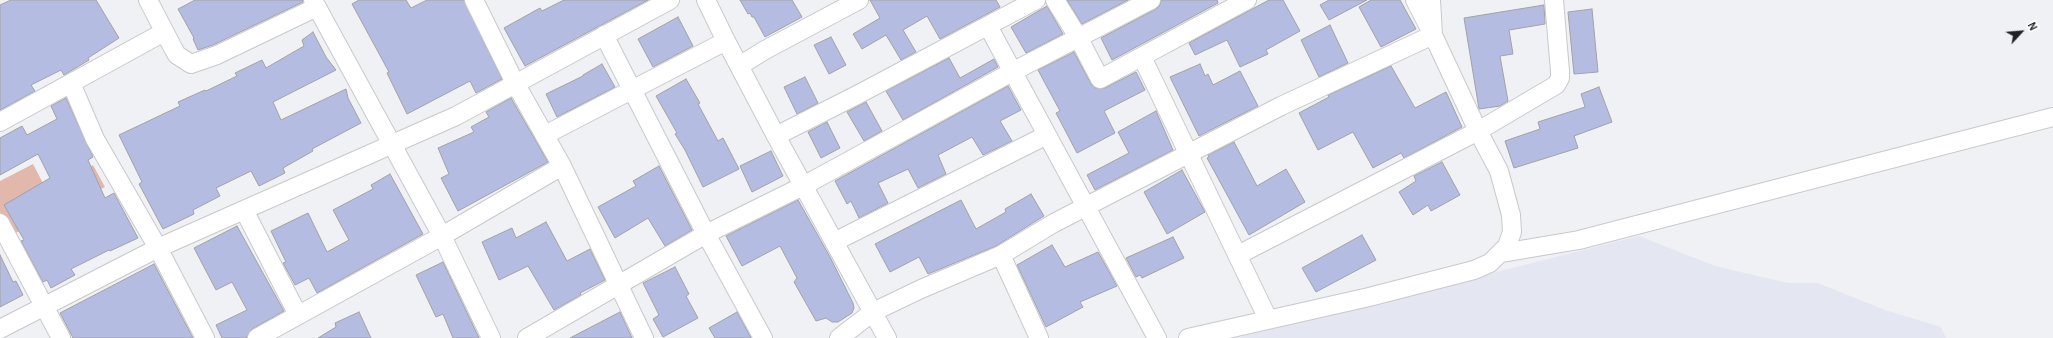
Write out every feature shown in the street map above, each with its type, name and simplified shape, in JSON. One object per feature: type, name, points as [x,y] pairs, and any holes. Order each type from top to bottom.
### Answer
[{"type":"street","points":[[148,0],[177,55],[191,64],[217,55],[315,4],[442,236],[491,338]]},
{"type":"street","points":[[474,0],[516,83],[562,166],[644,338]]},
{"type":"street","points":[[0,329],[158,248],[456,116],[670,0]]},
{"type":"street","points":[[706,0],[776,136],[887,338]]},
{"type":"street","points":[[739,66],[764,50],[859,0]]},
{"type":"street","points":[[776,136],[1036,0]]},
{"type":"street","points":[[1055,0],[1078,37],[1100,79],[1247,0]]},
{"type":"street","points":[[527,338],[706,234],[803,186],[1012,72],[1151,0]]},
{"type":"street","points":[[1188,338],[1369,297],[1474,270],[1490,263],[1502,253],[1507,246],[1512,232],[1511,216],[1499,171],[1478,131],[1415,0]]},
{"type":"street","points":[[1431,0],[1433,35]]},
{"type":"street","points":[[1238,255],[1478,131],[1557,84],[1560,78],[1560,71],[1554,0]]},
{"type":"street","points":[[988,26],[1157,338]]},
{"type":"street","points":[[0,122],[164,32]]},
{"type":"street","points":[[604,35],[630,89],[706,234],[763,338]]},
{"type":"street","points":[[839,338],[873,312],[921,288],[1001,254],[1054,223],[1281,106],[1433,35]]},
{"type":"street","points":[[545,135],[630,89],[726,41]]},
{"type":"street","points":[[1142,57],[1190,153],[1268,319]]},
{"type":"street","points":[[72,83],[95,139],[158,248],[205,338]]},
{"type":"street","points":[[1502,253],[1579,240],[2053,116]]},
{"type":"street","points":[[834,242],[1047,135]]},
{"type":"street","points":[[257,338],[442,236],[562,166]]},
{"type":"street","points":[[244,210],[298,315]]},
{"type":"street","points":[[0,223],[61,338]]},
{"type":"street","points":[[1001,254],[1039,338]]},
{"type":"shaded area","points":[[33,164],[46,189],[93,165],[105,187],[12,235],[0,212],[0,181]]},
{"type":"shaded area","points":[[1639,236],[1715,266],[1788,283],[1818,283],[1885,310],[1941,327],[1946,338],[1235,338]]},
{"type":"building","points":[[11,0],[96,0],[119,38],[88,58],[89,60],[64,75],[61,70],[31,85],[35,91],[0,110],[0,5]]},
{"type":"building","points":[[195,0],[303,0],[303,2],[213,45],[198,50],[193,39],[194,38],[178,9]]},
{"type":"building","points":[[359,0],[406,0],[411,8],[427,0],[464,0],[502,79],[476,93],[470,81],[407,114],[387,73],[389,72],[352,4]]},
{"type":"building","points":[[564,0],[648,0],[525,66],[504,28],[540,8],[542,11]]},
{"type":"building","points":[[740,0],[792,0],[802,17],[765,37],[754,17],[752,17],[750,13],[748,14]]},
{"type":"building","points":[[870,0],[996,0],[1000,7],[940,39],[927,16],[903,30],[916,52],[901,60],[886,35],[862,49],[853,34],[880,18]]},
{"type":"building","points":[[1067,0],[1128,0],[1082,24]]},
{"type":"building","points":[[1161,0],[1217,0],[1218,3],[1112,60],[1101,38],[1156,9],[1160,5]]},
{"type":"building","points":[[1269,0],[1283,0],[1300,31],[1266,50],[1268,54],[1240,67],[1227,40],[1195,55],[1189,43]]},
{"type":"building","points":[[1329,0],[1367,0],[1329,20],[1320,5]]},
{"type":"building","points":[[1371,0],[1400,0],[1416,29],[1381,47],[1359,7]]},
{"type":"building","points":[[1544,5],[1545,24],[1509,30],[1513,54],[1500,56],[1508,101],[1500,106],[1479,109],[1464,18]]},
{"type":"building","points":[[1047,6],[1063,34],[1026,53],[1011,27]]},
{"type":"building","points":[[1592,9],[1598,72],[1574,74],[1568,12]]},
{"type":"building","points":[[678,17],[693,46],[653,67],[638,39]]},
{"type":"building","points":[[1330,25],[1348,63],[1319,77],[1301,40]]},
{"type":"building","points":[[313,32],[326,57],[336,70],[273,102],[281,120],[346,89],[348,98],[361,123],[312,149],[313,151],[283,168],[285,173],[259,186],[251,171],[216,188],[220,196],[193,210],[194,214],[163,229],[139,184],[142,182],[119,135],[180,106],[178,102],[205,90],[206,91],[237,76],[235,73],[262,60],[266,68],[304,46],[302,40]]},
{"type":"building","points":[[831,37],[846,65],[829,74],[814,45]]},
{"type":"building","points":[[1074,52],[1091,84],[1095,88],[1105,88],[1136,72],[1145,90],[1104,111],[1115,133],[1077,153],[1056,113],[1060,111],[1038,70]]},
{"type":"building","points":[[949,58],[960,78],[994,59],[998,67],[903,120],[886,91]]},
{"type":"building","points":[[602,64],[615,87],[557,117],[546,94],[583,76]]},
{"type":"building","points":[[1200,64],[1205,76],[1208,74],[1213,85],[1240,71],[1258,106],[1199,136],[1170,77]]},
{"type":"building","points":[[1391,66],[1415,108],[1446,92],[1462,127],[1404,158],[1401,153],[1373,168],[1353,132],[1318,150],[1299,113],[1329,97],[1328,95]]},
{"type":"building","points":[[805,77],[818,103],[797,114],[784,87]]},
{"type":"building","points":[[686,79],[700,103],[698,104],[718,141],[723,138],[739,169],[703,187],[685,150],[675,134],[677,133],[656,96]]},
{"type":"building","points":[[1008,86],[1021,110],[1000,121],[1012,141],[983,155],[972,137],[938,155],[946,174],[918,188],[908,169],[878,183],[888,203],[859,218],[851,201],[847,204],[835,181]]},
{"type":"building","points":[[1599,87],[1612,122],[1574,136],[1578,148],[1514,168],[1505,141],[1540,129],[1538,122],[1585,107],[1581,94]]},
{"type":"building","points":[[66,98],[93,157],[88,160],[105,198],[114,193],[138,238],[110,251],[109,250],[71,269],[75,275],[51,288],[47,280],[43,282],[21,241],[24,240],[4,205],[50,178],[38,154],[0,175],[0,138],[22,126],[27,135],[57,119],[51,106]]},
{"type":"building","points":[[511,98],[548,162],[458,211],[441,178],[449,174],[438,148],[474,132],[471,127],[489,117],[486,112]]},
{"type":"building","points":[[866,102],[882,131],[864,141],[847,112]]},
{"type":"building","points":[[1156,111],[1173,150],[1095,190],[1087,175],[1129,153],[1118,132]]},
{"type":"building","points":[[827,122],[840,148],[821,158],[808,132]]},
{"type":"building","points":[[1234,142],[1257,186],[1286,169],[1305,202],[1249,235],[1207,158],[1209,157],[1208,155]]},
{"type":"building","points":[[771,151],[783,176],[752,192],[740,166]]},
{"type":"building","points":[[1442,162],[1460,195],[1431,211],[1428,205],[1413,215],[1399,192],[1416,181],[1414,176]]},
{"type":"building","points":[[659,166],[692,230],[665,246],[648,218],[615,238],[598,207],[636,186],[633,181]]},
{"type":"building","points":[[1182,170],[1205,212],[1167,234],[1144,192]]},
{"type":"building","points":[[390,174],[423,234],[317,293],[309,278],[295,285],[283,263],[286,262],[271,231],[308,213],[327,252],[349,240],[333,210],[373,189],[371,185]]},
{"type":"building","points":[[1031,194],[1044,216],[996,246],[928,274],[919,257],[890,272],[875,244],[961,200],[976,229],[1006,212],[1005,209]]},
{"type":"building","points":[[798,200],[830,257],[853,303],[854,308],[852,313],[838,322],[832,322],[826,318],[816,321],[794,282],[797,278],[780,246],[742,266],[726,236]]},
{"type":"building","points":[[546,222],[567,261],[590,249],[605,280],[580,293],[581,295],[554,310],[528,266],[499,280],[482,242],[512,228],[516,238]]},
{"type":"building","points":[[237,226],[284,311],[252,329],[246,338],[222,338],[216,325],[247,310],[232,282],[216,290],[194,248]]},
{"type":"building","points":[[1362,235],[1376,260],[1316,292],[1302,268]]},
{"type":"building","points":[[1173,237],[1184,258],[1142,278],[1140,275],[1136,277],[1126,258]]},
{"type":"building","points":[[1052,245],[1065,267],[1098,252],[1117,286],[1080,302],[1083,307],[1046,327],[1017,265]]},
{"type":"building","points":[[0,255],[13,282],[16,281],[23,295],[0,307]]},
{"type":"building","points":[[443,262],[479,338],[453,338],[443,314],[436,317],[416,275]]},
{"type":"building","points":[[154,264],[193,338],[73,338],[60,313]]},
{"type":"building","points":[[675,267],[689,294],[686,296],[698,318],[663,337],[653,319],[659,315],[643,283]]},
{"type":"building","points":[[359,312],[371,338],[318,338],[336,327],[335,323]]},
{"type":"building","points":[[620,312],[632,338],[570,338]]},
{"type":"building","points":[[737,312],[751,338],[715,338],[709,328]]}]
